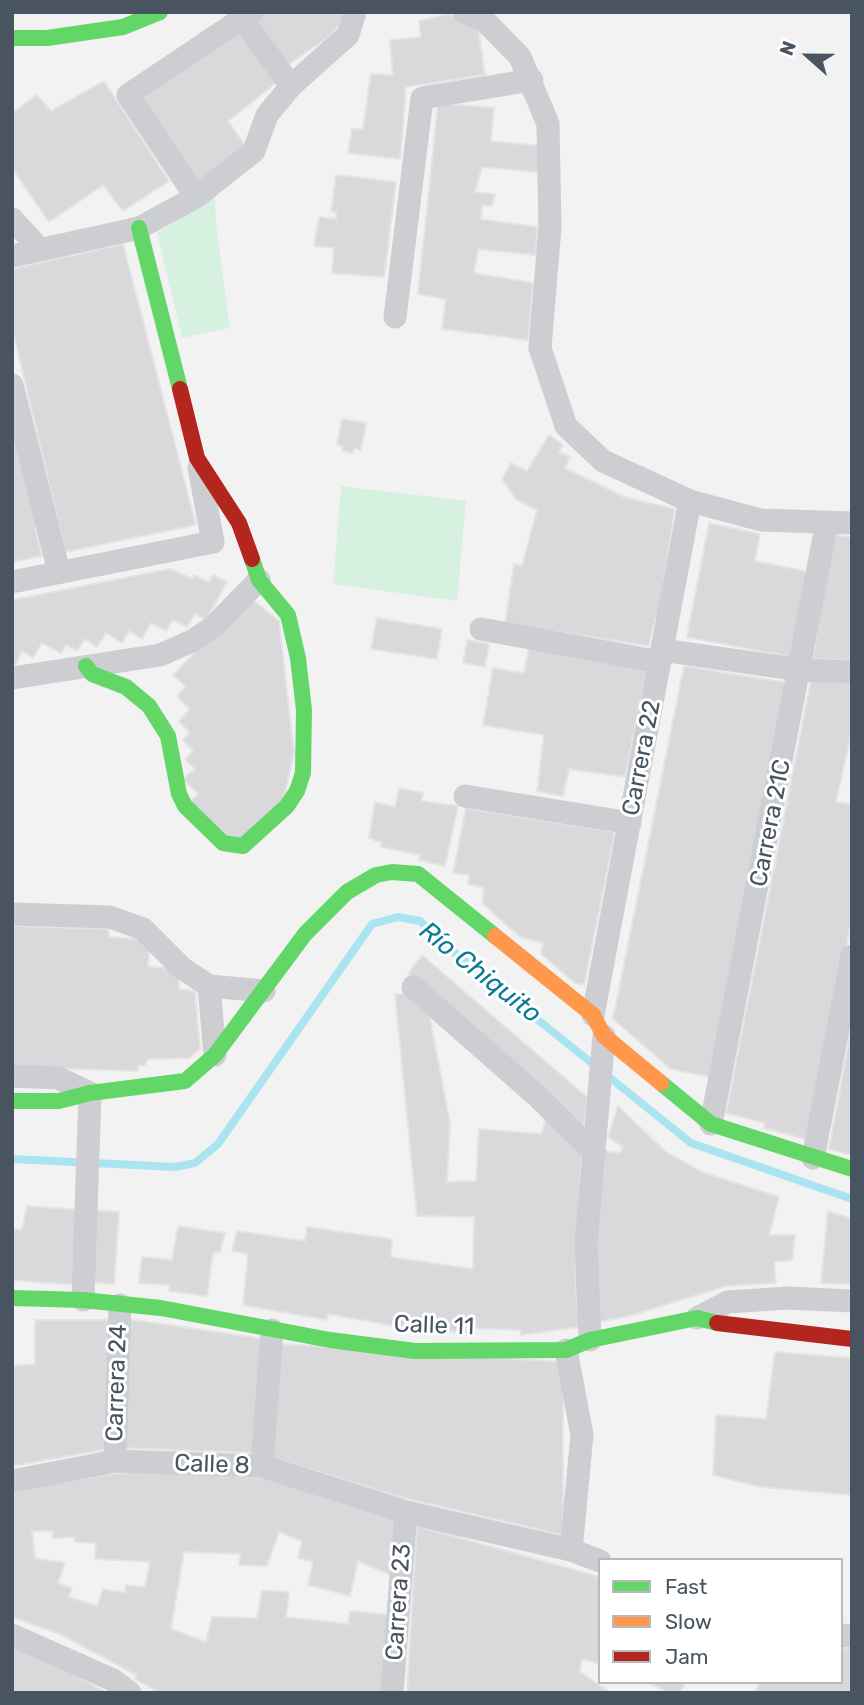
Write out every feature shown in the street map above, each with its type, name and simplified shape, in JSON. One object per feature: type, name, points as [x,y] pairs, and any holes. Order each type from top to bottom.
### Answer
[{"type":"street","points":[[12,38],[47,38],[122,27],[160,12]]},
{"type":"street","points":[[12,256],[139,228],[196,197],[254,151],[267,115],[291,86],[348,34],[355,12]]},
{"type":"street","points":[[464,12],[484,20],[520,57],[532,80],[548,124],[550,227],[540,348],[566,426],[603,461],[690,501],[761,520],[852,523]]},
{"type":"street","points":[[196,197],[128,95],[247,16],[291,86]]},
{"type":"street","points":[[395,317],[422,98],[532,80]]},
{"type":"street","points":[[12,219],[39,248]]},
{"type":"street","points":[[12,582],[213,542],[197,458],[139,228]]},
{"type":"street","points":[[12,385],[59,572]]},
{"type":"street","points":[[86,666],[92,674],[126,687],[149,706],[168,736],[179,794],[185,806],[214,834],[233,847],[243,846],[287,806],[298,791],[303,773],[304,710],[298,658],[288,615],[258,580],[239,523],[197,458]]},
{"type":"street","name":"Carrera 22","points":[[593,1015],[690,501]]},
{"type":"street","name":"Carrera 21C","points":[[711,1124],[828,522]]},
{"type":"street","points":[[12,678],[160,654],[192,641],[213,627],[258,580]]},
{"type":"street","points":[[481,629],[661,656],[801,670],[852,672]]},
{"type":"street","points":[[465,796],[630,823]]},
{"type":"street","points":[[12,1101],[59,1101],[90,1093],[185,1081],[215,1055],[305,934],[348,892],[376,875],[418,874],[593,1015],[604,1043],[586,1243],[590,1340]]},
{"type":"street","points":[[12,914],[110,917],[144,929],[182,968],[209,986],[264,990]]},
{"type":"street","points":[[813,1158],[852,956]]},
{"type":"street","points":[[209,986],[215,1055]]},
{"type":"street","points":[[413,987],[537,1096],[595,1153]]},
{"type":"street","points":[[604,1043],[711,1124],[852,1169]]},
{"type":"street","points":[[12,1076],[58,1077],[90,1093]]},
{"type":"street","points":[[83,1300],[90,1093]]},
{"type":"street","name":"Calle 11","points":[[12,1298],[83,1300],[161,1308],[272,1330],[415,1351],[566,1350],[590,1340],[697,1318],[736,1327],[852,1339]]},
{"type":"street","points":[[697,1318],[728,1302],[788,1298],[852,1301]]},
{"type":"street","name":"Carrera 24","points":[[115,1461],[120,1305]]},
{"type":"street","points":[[262,1466],[272,1330]]},
{"type":"street","points":[[566,1350],[582,1434],[571,1550]]},
{"type":"street","name":"Calle 8","points":[[12,1481],[115,1461],[262,1466],[406,1512],[571,1550],[598,1560]]},
{"type":"street","name":"Carrera 23","points":[[393,1693],[406,1512]]},
{"type":"street","points":[[12,1635],[113,1680],[130,1693]]},
{"type":"green space","points":[[215,196],[216,224],[230,328],[182,338],[157,233]]},
{"type":"green space","points":[[341,486],[466,501],[457,601],[333,584]]},
{"type":"building","points":[[265,12],[348,12],[331,35],[286,66],[254,19]]},
{"type":"building","points":[[448,14],[478,27],[485,75],[406,87],[400,159],[348,153],[352,129],[363,129],[371,74],[393,75],[390,40],[421,37],[419,21]]},
{"type":"building","points":[[240,33],[277,82],[228,121],[247,148],[199,182],[142,99]]},
{"type":"building","points":[[104,81],[169,181],[123,211],[103,185],[49,222],[12,168],[12,113],[37,95],[51,111]]},
{"type":"building","points":[[438,103],[494,108],[491,141],[540,146],[538,172],[482,167],[475,192],[495,194],[492,206],[482,206],[481,219],[537,227],[536,255],[478,249],[474,273],[533,283],[528,340],[442,329],[446,299],[418,294]]},
{"type":"building","points":[[336,175],[396,182],[384,277],[332,273],[334,248],[314,246],[319,217],[336,219],[336,212],[331,212]]},
{"type":"building","points":[[123,244],[196,525],[65,552],[12,326],[12,269]]},
{"type":"building","points":[[342,419],[366,423],[361,450],[354,448],[353,453],[342,451],[343,446],[337,445]]},
{"type":"building","points":[[12,431],[39,526],[35,528],[42,556],[12,562]]},
{"type":"building","points":[[549,435],[563,445],[559,452],[570,457],[565,468],[624,497],[675,509],[658,619],[655,619],[649,646],[505,624],[514,564],[522,566],[537,510],[516,499],[502,479],[511,463],[527,471]]},
{"type":"building","points":[[709,523],[760,534],[755,561],[810,572],[791,657],[687,637]]},
{"type":"building","points":[[832,534],[852,538],[852,661],[813,659]]},
{"type":"building","points":[[170,569],[192,579],[194,575],[209,582],[213,575],[227,582],[206,620],[195,614],[187,627],[173,620],[166,631],[151,623],[142,639],[129,631],[122,643],[106,633],[97,647],[85,639],[77,651],[66,645],[61,653],[42,643],[33,658],[22,651],[15,665],[12,663],[12,600]]},
{"type":"building","points":[[249,597],[279,621],[294,753],[282,806],[238,846],[189,803],[198,794],[183,779],[195,769],[185,759],[193,751],[183,740],[190,733],[179,721],[190,709],[177,696],[186,687],[173,675]]},
{"type":"building","points":[[377,618],[442,629],[437,659],[371,649]]},
{"type":"building","points":[[467,640],[489,644],[485,667],[463,663]]},
{"type":"building","points":[[529,647],[647,670],[625,777],[569,769],[563,796],[537,791],[544,735],[483,725],[493,668],[524,673]]},
{"type":"building","points":[[684,666],[788,683],[710,1077],[671,1069],[613,1019]]},
{"type":"building","points":[[811,680],[852,682],[852,730],[836,802],[852,804],[852,917],[809,1140],[764,1128],[765,1123],[726,1113]]},
{"type":"building","points":[[399,788],[423,793],[422,801],[458,806],[445,866],[419,860],[420,855],[381,847],[382,843],[369,838],[375,802],[395,807]]},
{"type":"building","points":[[466,808],[615,832],[584,985],[575,983],[541,954],[543,943],[520,937],[482,903],[484,888],[468,884],[469,875],[453,873]]},
{"type":"building","points":[[12,926],[109,929],[109,937],[150,940],[148,966],[179,970],[179,989],[195,991],[200,1049],[189,1058],[148,1059],[145,1065],[138,1066],[138,1071],[12,1067]]},
{"type":"building","points":[[422,955],[588,1098],[583,1131],[448,1006],[408,974]]},
{"type":"building","points":[[395,994],[412,994],[429,1013],[450,1123],[447,1182],[476,1181],[479,1129],[542,1134],[545,1119],[582,1152],[575,1271],[579,1327],[521,1335],[520,1330],[467,1328],[467,1333],[417,1330],[328,1314],[327,1320],[243,1305],[248,1254],[232,1251],[237,1231],[305,1241],[307,1227],[392,1239],[391,1257],[473,1269],[474,1217],[417,1216]]},
{"type":"building","points":[[852,1023],[852,1155],[829,1149]]},
{"type":"building","points":[[618,1106],[666,1152],[702,1172],[779,1197],[769,1235],[795,1235],[792,1260],[774,1262],[776,1283],[726,1286],[629,1316],[599,1322],[595,1247],[605,1151],[620,1153],[623,1147],[608,1137]]},
{"type":"building","points":[[27,1206],[82,1210],[78,1285],[12,1280],[12,1229],[22,1230]]},
{"type":"building","points":[[92,1210],[119,1212],[114,1284],[90,1282]]},
{"type":"building","points":[[828,1211],[852,1219],[852,1284],[821,1283]]},
{"type":"building","points":[[178,1226],[225,1233],[220,1252],[213,1253],[207,1296],[169,1291],[170,1285],[139,1283],[142,1257],[172,1260]]},
{"type":"building","points":[[128,1319],[264,1339],[257,1453],[121,1448]]},
{"type":"building","points":[[35,1320],[111,1320],[107,1449],[12,1466],[12,1366],[35,1364]]},
{"type":"building","points":[[280,1344],[563,1362],[563,1535],[404,1498],[269,1457]]},
{"type":"building","points":[[775,1352],[852,1358],[852,1495],[761,1487],[713,1475],[716,1415],[766,1419]]},
{"type":"building","points":[[142,1470],[284,1479],[395,1518],[391,1575],[358,1561],[350,1596],[308,1585],[313,1562],[298,1558],[302,1541],[279,1532],[267,1566],[239,1565],[240,1554],[184,1552],[171,1629],[206,1642],[212,1617],[257,1618],[262,1590],[289,1592],[286,1617],[348,1624],[350,1611],[390,1615],[387,1693],[160,1693],[135,1679],[136,1675],[62,1635],[12,1617],[12,1488]],"holes":[[[32,1531],[53,1531],[52,1538],[75,1537],[75,1542],[96,1543],[95,1559],[150,1562],[145,1587],[126,1585],[125,1593],[103,1589],[97,1606],[69,1597],[72,1588],[58,1583],[65,1563],[35,1558]]]},
{"type":"building","points":[[417,1526],[598,1576],[598,1663],[582,1659],[580,1672],[611,1693],[407,1693]]},
{"type":"building","points":[[12,1646],[48,1660],[107,1693],[12,1693]]},
{"type":"building","points":[[843,1647],[852,1649],[852,1693],[754,1693],[759,1684],[843,1684]]},
{"type":"building","points":[[651,1684],[684,1684],[680,1693],[669,1693]]},
{"type":"waterway","name":"Río Chiquito","points":[[12,1159],[175,1167],[195,1163],[218,1144],[372,924],[398,917],[420,921],[450,949],[691,1143],[852,1199]]},
{"type":"traffic: fast","points":[[12,38],[47,38],[123,27],[160,12]]},
{"type":"traffic: fast","points":[[139,228],[180,389]]},
{"type":"traffic: fast","points":[[86,666],[92,674],[126,687],[149,706],[168,736],[179,794],[185,806],[223,843],[243,846],[287,806],[297,791],[303,773],[304,710],[298,658],[288,615],[259,580],[252,559]]},
{"type":"traffic: fast","points":[[12,1101],[59,1101],[90,1093],[185,1081],[215,1055],[305,934],[347,892],[376,875],[392,872],[418,874],[495,936]]},
{"type":"traffic: fast","points":[[661,1083],[711,1124],[852,1169]]},
{"type":"traffic: fast","points":[[12,1298],[83,1300],[161,1308],[330,1340],[415,1351],[566,1350],[590,1340],[697,1318],[717,1323]]},
{"type":"traffic: slow","points":[[495,936],[593,1015],[604,1036],[661,1083]]},
{"type":"traffic: jam","points":[[180,389],[197,458],[239,523],[252,559]]},
{"type":"traffic: jam","points":[[717,1323],[852,1339]]}]
